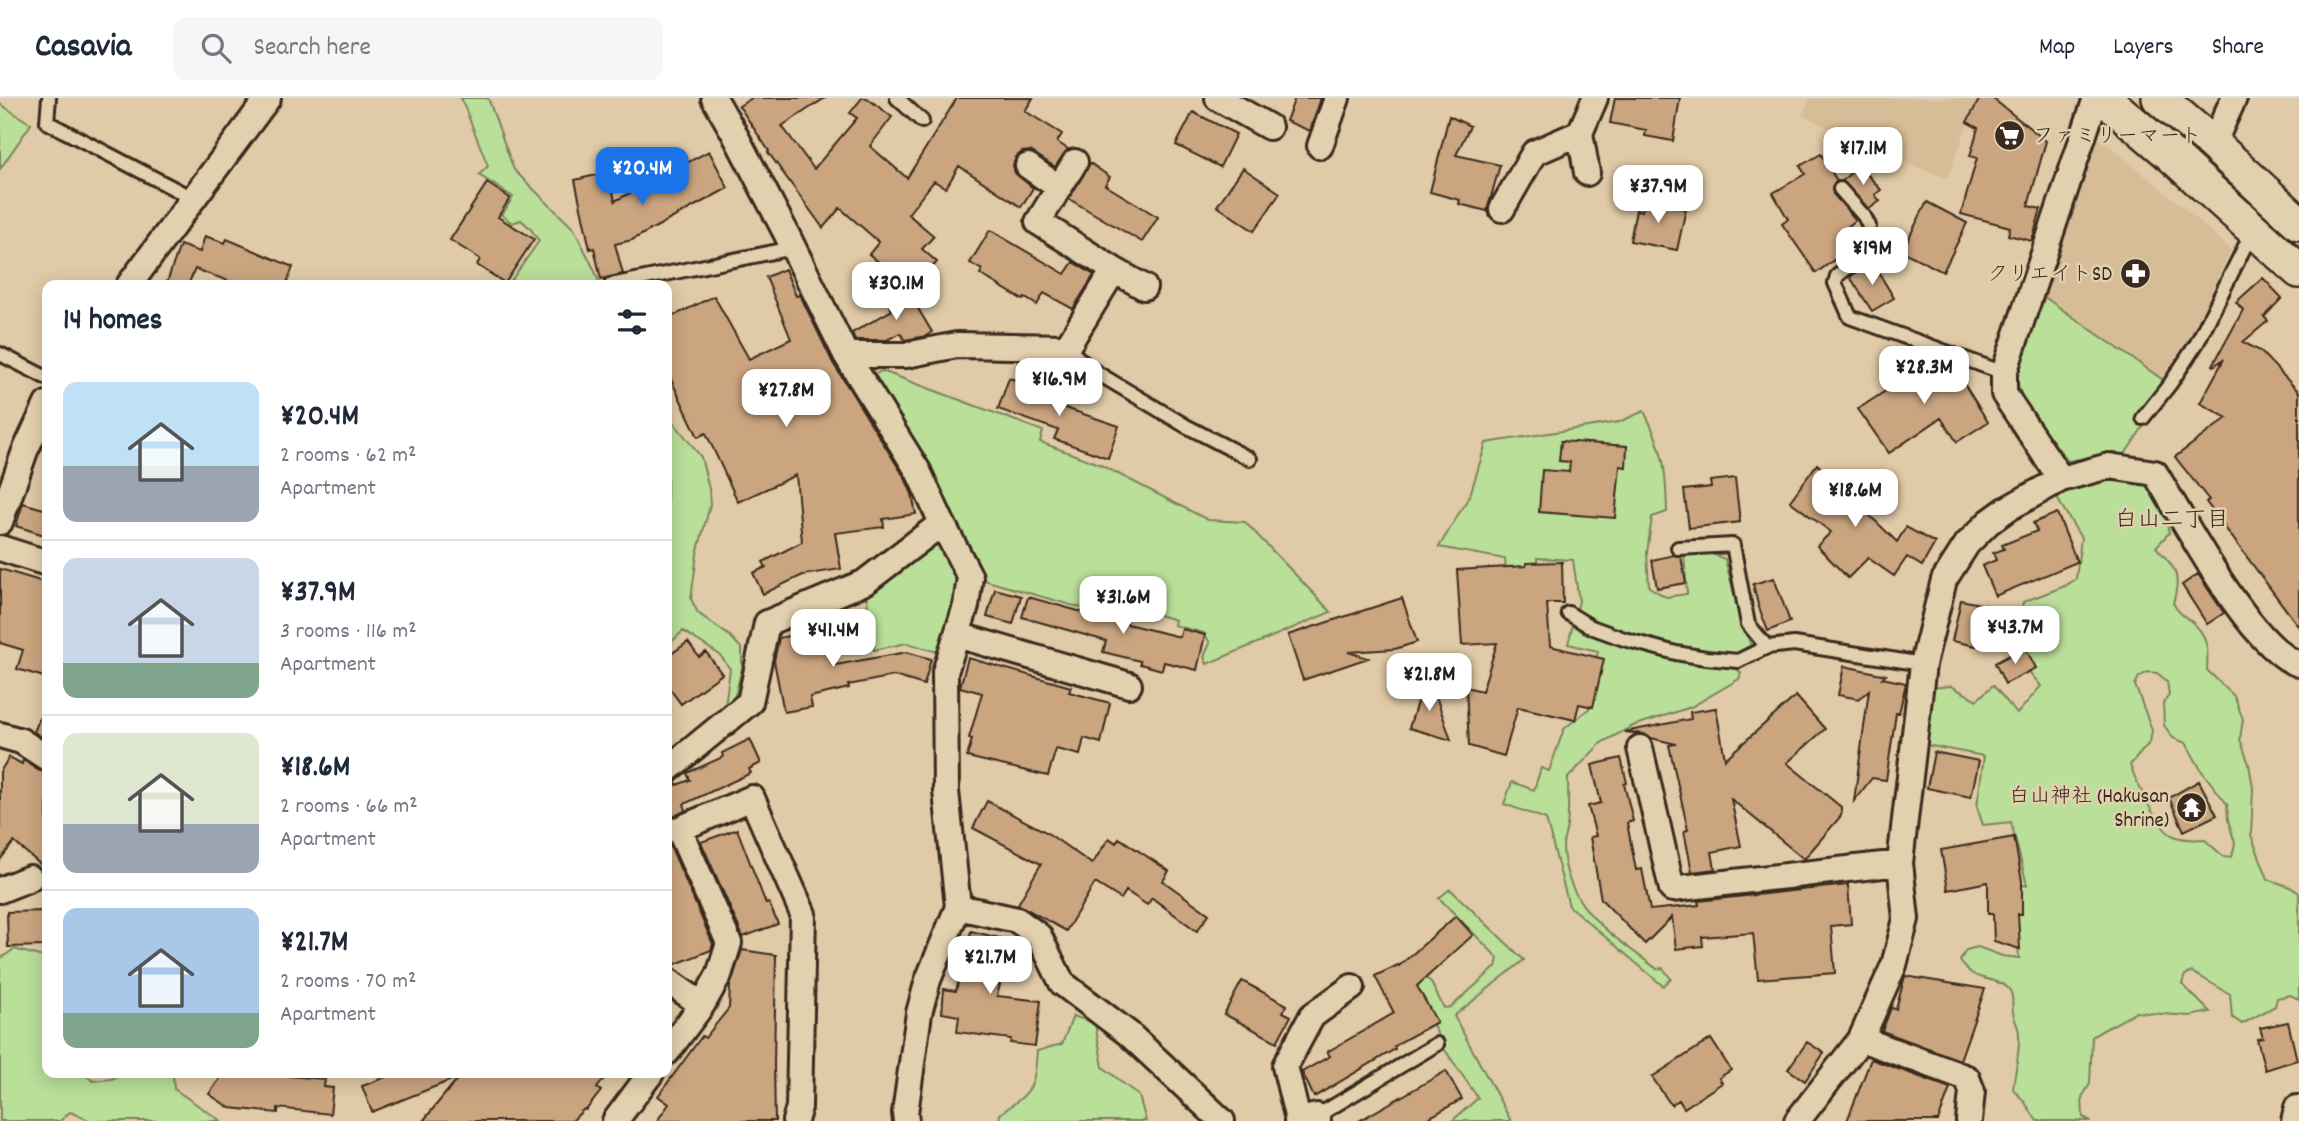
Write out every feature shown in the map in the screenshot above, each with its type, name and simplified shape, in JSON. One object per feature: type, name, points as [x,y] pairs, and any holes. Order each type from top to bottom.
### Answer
[{"type":"main road","points":[[2104,98],[2299,271]]},
{"type":"main road","points":[[2159,98],[2299,223]]},
{"type":"street","points":[[133,280],[268,98]]},
{"type":"street","points":[[714,98],[846,355],[918,471],[970,577],[966,606],[945,672],[946,791],[958,907],[928,980],[919,1013],[906,1121]]},
{"type":"street","points":[[1218,98],[1269,127]]},
{"type":"street","points":[[1320,146],[1337,98]]},
{"type":"street","points":[[1587,173],[1580,133],[1595,98]]},
{"type":"street","points":[[2061,479],[2004,394],[2004,373],[2096,98]]},
{"type":"street","points":[[2213,144],[2234,98]]},
{"type":"street","points":[[1502,209],[1534,153],[1580,133]]},
{"type":"street","points":[[1074,162],[1038,222],[1144,287]]},
{"type":"street","points":[[1028,166],[1058,187]]},
{"type":"street","points":[[846,355],[906,355],[957,345],[1067,347],[1114,271]]},
{"type":"street","points":[[0,522],[25,451],[42,416]]},
{"type":"street","points":[[1797,1121],[1861,1039],[1895,965],[1906,919],[1900,863],[1923,664],[1944,580],[1967,544],[1989,522],[2061,479],[2109,466],[2155,473],[2240,610],[2271,646],[2288,660],[2299,664]]},
{"type":"street","points":[[672,766],[750,702],[767,623],[865,582],[942,523]]},
{"type":"street","points":[[0,548],[42,561]]},
{"type":"street","points":[[957,635],[1129,685]]},
{"type":"street","points":[[0,735],[21,741],[42,755]]},
{"type":"street","points":[[1640,748],[1672,889],[1900,863]]},
{"type":"street","points":[[672,1045],[702,1005],[719,975],[729,943],[679,829],[752,798],[803,914],[799,1107],[795,1121]]},
{"type":"street","points":[[0,890],[30,878]]},
{"type":"street","points":[[958,907],[1017,920],[1039,936],[1062,983],[1129,1034],[1222,1121]]},
{"type":"street","points":[[672,984],[702,1005]]},
{"type":"street","points":[[1308,1120],[1285,1066],[1312,1016],[1352,987]]},
{"type":"street","points":[[1861,1039],[1967,1078],[1972,1091],[1969,1121]]},
{"type":"street","points":[[615,1121],[647,1078]]},
{"type":"street","points":[[2294,1121],[2299,1108]]},
{"type":"lane","points":[[48,98],[47,122],[192,198]]},
{"type":"lane","points":[[897,98],[922,121]]},
{"type":"lane","points":[[1840,189],[1864,216],[1869,226],[1864,255],[1838,276],[1835,283],[1850,317],[2004,373]]},
{"type":"lane","points":[[2143,418],[2197,343],[2253,229]]},
{"type":"lane","points":[[636,280],[793,248]]},
{"type":"lane","points":[[1067,347],[1089,368],[1186,426],[1250,459]]},
{"type":"lane","points":[[0,354],[42,375]]},
{"type":"lane","points":[[1678,548],[1733,545],[1748,624],[1767,647]]},
{"type":"lane","points":[[1568,613],[1591,627],[1676,653],[1738,661],[1767,647],[1794,644],[1923,664]]},
{"type":"lane","points":[[1308,1120],[1437,1044]]},
{"type":"shaded area","points":[[1811,98],[1977,98],[1948,178],[1898,161],[1802,115]]},
{"type":"shaded area","name":"クリエイトSD","points":[[2095,135],[2174,199],[2231,250],[2195,327],[2163,380],[2043,296]]},
{"type":"green space","points":[[461,98],[488,98],[514,170],[574,229],[598,280],[512,280],[539,241],[521,220],[512,223],[502,215],[513,197],[479,175],[488,166]]},
{"type":"green space","points":[[0,104],[31,124],[0,169]]},
{"type":"green space","points":[[2043,296],[2166,382],[2135,417],[2145,424],[2123,457],[2102,455],[2068,461],[2026,406],[2016,380]]},
{"type":"green space","points":[[882,371],[1043,431],[1040,442],[1099,464],[1208,520],[1245,522],[1331,612],[1207,664],[1204,657],[1210,643],[1204,633],[1174,625],[1175,620],[1153,613],[1151,620],[1129,614],[1127,621],[980,579],[979,567],[970,546],[944,510],[931,465],[879,398],[872,375]]},
{"type":"green space","points":[[1644,411],[1663,460],[1667,512],[1652,517],[1647,553],[1649,587],[1666,597],[1687,594],[1684,553],[1709,553],[1725,559],[1743,627],[1751,645],[1736,653],[1737,669],[1741,673],[1739,679],[1691,707],[1633,726],[1601,743],[1568,778],[1568,820],[1563,847],[1572,888],[1582,904],[1609,932],[1657,969],[1663,968],[1671,979],[1663,986],[1569,906],[1546,819],[1504,804],[1512,782],[1534,790],[1541,768],[1549,771],[1564,729],[1591,707],[1595,690],[1590,687],[1598,651],[1568,644],[1579,601],[1573,560],[1537,558],[1537,570],[1506,569],[1505,559],[1439,547],[1470,495],[1486,443],[1619,422]]},
{"type":"green space","points":[[672,420],[701,457],[709,489],[710,505],[697,554],[691,599],[698,613],[731,637],[742,649],[742,668],[733,703],[725,706],[730,669],[720,655],[683,631],[672,641]]},
{"type":"green space","points":[[2107,475],[2123,478],[2152,489],[2162,505],[2169,533],[2156,547],[2177,578],[2173,603],[2201,632],[2207,647],[2207,670],[2234,696],[2243,719],[2240,739],[2249,764],[2253,788],[2251,835],[2268,879],[2299,893],[2299,999],[2290,995],[2277,998],[2275,1006],[2242,1024],[2232,1017],[2230,994],[2192,972],[2185,975],[2182,984],[2210,1012],[2190,1016],[2135,1012],[2097,1033],[2092,1037],[2090,1084],[2082,1097],[2083,1117],[2091,1121],[2037,1121],[2013,1089],[2019,1034],[2011,993],[2002,984],[1970,972],[1960,961],[1966,950],[1978,947],[2002,956],[2019,958],[2014,887],[2027,885],[2011,822],[1983,825],[1977,807],[1984,756],[1926,745],[1931,688],[1951,686],[1977,700],[1993,685],[2017,714],[2041,686],[2012,651],[2023,602],[2076,579],[2081,538],[2057,498],[2075,485]],"holes":[[[2148,672],[2157,673],[2167,681],[2169,695],[2163,704],[2164,725],[2173,738],[2186,743],[2201,770],[2227,804],[2228,820],[2235,843],[2232,857],[2223,856],[2204,839],[2180,838],[2166,831],[2148,803],[2130,765],[2150,742],[2152,730],[2135,685],[2139,677]]]},
{"type":"green space","points":[[936,542],[944,546],[958,588],[955,611],[941,653],[907,643],[874,650],[866,594]]},
{"type":"green space","points":[[1450,889],[1524,960],[1454,1016],[1511,1121],[1452,1121],[1478,1098],[1445,1050],[1413,983],[1422,976],[1430,981],[1444,1008],[1451,1007],[1496,967],[1498,958],[1439,898]]},
{"type":"green space","points":[[14,949],[42,957],[42,1078],[89,1078],[93,1081],[114,1078],[173,1078],[174,1089],[221,1121],[91,1121],[70,1112],[60,1121],[0,1121],[0,959]]},
{"type":"green space","points":[[1073,1016],[1095,1023],[1103,1067],[1139,1096],[1146,1121],[999,1121],[1000,1114],[1019,1100],[1029,1088],[1037,1051],[1062,1044]]},
{"type":"building","points":[[752,98],[825,98],[782,126],[814,169],[857,118],[850,113],[862,98],[867,98],[892,117],[870,146],[907,178],[957,98],[1033,98],[1025,111],[1062,134],[1057,142],[1068,149],[1055,167],[1030,151],[1022,152],[1016,157],[1013,165],[1015,173],[1033,188],[1021,207],[959,166],[946,188],[934,181],[908,214],[934,236],[922,249],[937,262],[912,290],[869,254],[879,242],[840,208],[823,228],[768,152],[739,106]]},
{"type":"building","points":[[1295,98],[1321,98],[1310,131],[1286,121]]},
{"type":"building","points":[[1615,98],[1680,98],[1673,141],[1645,136],[1646,130],[1610,123]]},
{"type":"building","points":[[1980,98],[1992,98],[2046,141],[2028,206],[2041,209],[2032,241],[2008,235],[2010,227],[1961,214],[1977,158],[1970,156],[1978,128],[1967,122]]},
{"type":"building","points":[[1193,112],[1236,134],[1220,167],[1176,145]]},
{"type":"building","points":[[1449,116],[1470,126],[1456,155],[1500,165],[1487,211],[1459,204],[1460,200],[1430,192]]},
{"type":"building","points":[[709,151],[728,188],[632,240],[615,244],[623,274],[601,279],[594,248],[590,249],[575,180],[609,172],[615,201]]},
{"type":"building","points":[[1821,154],[1837,181],[1832,187],[1833,194],[1856,220],[1845,229],[1857,246],[1856,250],[1841,262],[1838,257],[1816,273],[1782,224],[1788,219],[1773,193],[1805,174],[1800,166]]},
{"type":"building","points":[[1090,163],[1110,177],[1105,185],[1158,217],[1142,242],[1069,199]]},
{"type":"building","points":[[1859,165],[1881,190],[1875,195],[1880,201],[1869,209],[1842,181]]},
{"type":"building","points":[[1243,168],[1280,193],[1254,231],[1217,206]]},
{"type":"building","points":[[487,183],[510,198],[498,217],[534,239],[507,280],[500,280],[477,265],[480,259],[450,240]]},
{"type":"building","points":[[1644,200],[1686,209],[1677,250],[1630,241],[1636,210],[1642,211]]},
{"type":"building","points":[[1927,202],[1967,223],[1943,272],[1902,251]]},
{"type":"building","points":[[990,230],[1065,274],[1073,262],[1094,275],[1073,309],[1044,293],[1037,305],[1025,298],[1023,300],[980,274],[982,270],[970,263]]},
{"type":"building","points":[[205,236],[225,243],[227,239],[293,267],[288,280],[226,280],[195,269],[190,280],[168,280],[180,245],[200,252]]},
{"type":"building","points":[[1868,263],[1871,267],[1874,265],[1894,298],[1872,311],[1850,277]]},
{"type":"building","points":[[785,269],[796,296],[800,295],[833,363],[905,478],[916,514],[883,519],[884,527],[835,533],[841,569],[803,575],[763,594],[753,573],[766,567],[763,562],[802,542],[796,475],[738,502],[706,433],[698,437],[672,382],[672,317],[714,296],[749,359],[791,339],[766,277]]},
{"type":"building","points":[[2263,278],[2282,298],[2264,317],[2268,321],[2243,342],[2260,351],[2299,392],[2299,627],[2206,502],[2209,500],[2175,457],[2227,418],[2200,403],[2224,359],[2213,365],[2243,310],[2236,302]]},
{"type":"building","points":[[907,290],[932,332],[926,336],[905,340],[900,333],[887,340],[855,340],[852,333],[892,310],[888,302]]},
{"type":"building","points":[[1936,358],[1951,363],[1988,422],[1957,442],[1941,418],[1889,453],[1858,409]]},
{"type":"building","points":[[1009,378],[1063,396],[1059,406],[1119,426],[1108,458],[1054,439],[1058,430],[998,409]]},
{"type":"building","points":[[1561,441],[1627,446],[1626,467],[1620,466],[1615,518],[1539,512],[1542,470],[1569,472],[1570,462],[1559,461]]},
{"type":"building","points":[[1817,464],[1897,542],[1906,527],[1935,543],[1922,566],[1907,557],[1894,576],[1868,558],[1848,578],[1817,546],[1831,532],[1790,501]]},
{"type":"building","points":[[1735,478],[1740,522],[1689,528],[1684,490],[1711,487],[1710,481]]},
{"type":"building","points":[[23,503],[42,509],[42,534],[16,526]]},
{"type":"building","points":[[2057,513],[2077,562],[1995,596],[1982,566],[1996,560],[1993,553],[2004,549],[2002,545],[2037,531],[2033,523]]},
{"type":"building","points":[[1674,555],[1681,557],[1686,583],[1657,588],[1652,560]]},
{"type":"building","points":[[1562,562],[1563,603],[1547,603],[1550,646],[1604,659],[1593,707],[1579,704],[1575,720],[1518,707],[1504,756],[1469,746],[1466,687],[1482,691],[1497,643],[1462,645],[1457,570]]},
{"type":"building","points":[[0,569],[42,582],[42,676],[17,669],[23,650],[0,643]]},
{"type":"building","points":[[2198,574],[2224,613],[2207,624],[2182,585]]},
{"type":"building","points":[[1774,578],[1790,622],[1768,631],[1753,584]]},
{"type":"building","points":[[995,589],[1021,596],[1013,624],[987,617]]},
{"type":"building","points":[[1028,597],[1180,637],[1182,629],[1205,635],[1197,670],[1164,662],[1162,670],[1140,664],[1140,661],[1103,652],[1106,641],[1022,617]]},
{"type":"building","points":[[1402,598],[1417,642],[1395,649],[1348,652],[1368,658],[1303,680],[1288,635]]},
{"type":"building","points":[[1961,600],[1985,605],[1976,646],[1952,641]]},
{"type":"building","points":[[828,627],[835,665],[907,652],[931,659],[924,685],[894,676],[848,685],[849,688],[810,697],[812,707],[784,712],[774,661],[779,638]]},
{"type":"building","points":[[688,642],[699,657],[706,652],[722,674],[681,704],[672,692],[672,653]]},
{"type":"building","points":[[2025,647],[2036,668],[2005,684],[1995,663]]},
{"type":"building","points":[[968,658],[1071,687],[1069,692],[1110,703],[1101,743],[1084,738],[1080,755],[1056,749],[1048,776],[967,757],[972,739],[969,738],[982,693],[960,687]]},
{"type":"building","points":[[1844,666],[1886,675],[1882,678],[1906,683],[1899,713],[1896,713],[1886,780],[1872,778],[1854,801],[1869,690],[1859,699],[1838,695]]},
{"type":"building","points":[[1427,670],[1451,740],[1409,728]]},
{"type":"building","points":[[1796,696],[1825,729],[1787,763],[1841,807],[1841,816],[1804,859],[1731,799],[1741,846],[1712,852],[1715,869],[1692,872],[1684,831],[1688,830],[1669,745],[1676,744],[1644,734],[1624,732],[1691,719],[1690,712],[1716,708],[1725,759]]},
{"type":"building","points":[[42,712],[42,737],[34,732]]},
{"type":"building","points":[[750,739],[761,763],[749,769],[751,773],[684,804],[686,810],[672,818],[672,783],[676,782],[677,785],[690,780],[687,773],[723,757],[722,753]]},
{"type":"building","points":[[1934,752],[1979,761],[1971,797],[1927,788]]},
{"type":"building","points":[[9,757],[22,764],[23,760],[42,771],[42,866],[14,842],[0,860],[0,772]]},
{"type":"building","points":[[1621,758],[1633,821],[1627,823],[1636,870],[1642,869],[1650,910],[1699,905],[1698,901],[1848,885],[1851,924],[1831,926],[1835,973],[1758,979],[1753,933],[1702,937],[1703,946],[1676,949],[1672,917],[1645,944],[1601,899],[1590,837],[1596,836],[1588,806],[1601,803],[1592,765]]},
{"type":"building","name":"白山神社 (Hakusan Shrine)","points":[[2199,781],[2217,815],[2184,831],[2169,798]]},
{"type":"building","points":[[987,801],[1046,832],[1092,864],[1109,838],[1116,843],[1119,838],[1169,871],[1163,881],[1209,914],[1197,931],[1152,898],[1147,905],[1126,891],[1121,899],[1095,883],[1066,931],[1018,904],[1041,864],[973,828]]},
{"type":"building","points":[[737,829],[766,904],[769,903],[778,924],[743,937],[701,842]]},
{"type":"building","points":[[2014,837],[2022,881],[2022,914],[2018,914],[2020,949],[1994,941],[1993,914],[1988,914],[1988,882],[1948,890],[1941,850]]},
{"type":"building","points":[[672,850],[713,944],[711,950],[672,966]]},
{"type":"building","points":[[42,911],[42,946],[8,947],[7,912]]},
{"type":"building","points":[[1456,916],[1473,935],[1417,986],[1437,1022],[1314,1097],[1302,1072],[1330,1056],[1327,1052],[1394,1013],[1375,976],[1399,966]]},
{"type":"building","points":[[971,931],[1011,941],[997,996],[1041,1001],[1035,1046],[1010,1043],[1011,1039],[957,1032],[959,1016],[942,1013],[944,989],[956,991]]},
{"type":"building","points":[[742,950],[776,955],[775,1121],[657,1121],[669,1104],[658,1096],[702,1036],[705,1038],[729,1008],[730,986]]},
{"type":"building","points":[[1905,976],[1985,989],[1960,1060],[1882,1031],[1891,1008],[1896,1009]]},
{"type":"building","points":[[1242,981],[1287,1005],[1283,1012],[1291,1016],[1277,1042],[1224,1014]]},
{"type":"building","points":[[2288,1022],[2297,1060],[2265,1070],[2257,1039],[2263,1038],[2260,1028]]},
{"type":"building","points":[[1711,1039],[1731,1070],[1719,1078],[1722,1083],[1684,1108],[1679,1100],[1671,1105],[1652,1077]]},
{"type":"building","points":[[1807,1042],[1824,1053],[1805,1081],[1788,1069]]},
{"type":"building","points":[[1871,1059],[1950,1088],[1938,1121],[1847,1121]]},
{"type":"building","points":[[1446,1071],[1462,1099],[1423,1121],[1359,1121]]},
{"type":"building","points":[[220,1078],[325,1079],[324,1087],[333,1088],[330,1114],[278,1108],[278,1113],[230,1108],[209,1094]]},
{"type":"building","points":[[383,1078],[457,1078],[372,1112],[362,1086]]},
{"type":"building","points":[[458,1078],[605,1078],[597,1088],[601,1091],[586,1110],[572,1121],[423,1121]]},
{"type":"place","name":"ファミリーマート","points":[[2010,135]]},
{"type":"place","name":"クリエイトSD","points":[[2135,273]]},
{"type":"place","name":"白山神社 (Hakusan Shrine)","points":[[2192,807]]},
{"type":"district","name":"白山二丁目","points":[[2172,518]]}]
